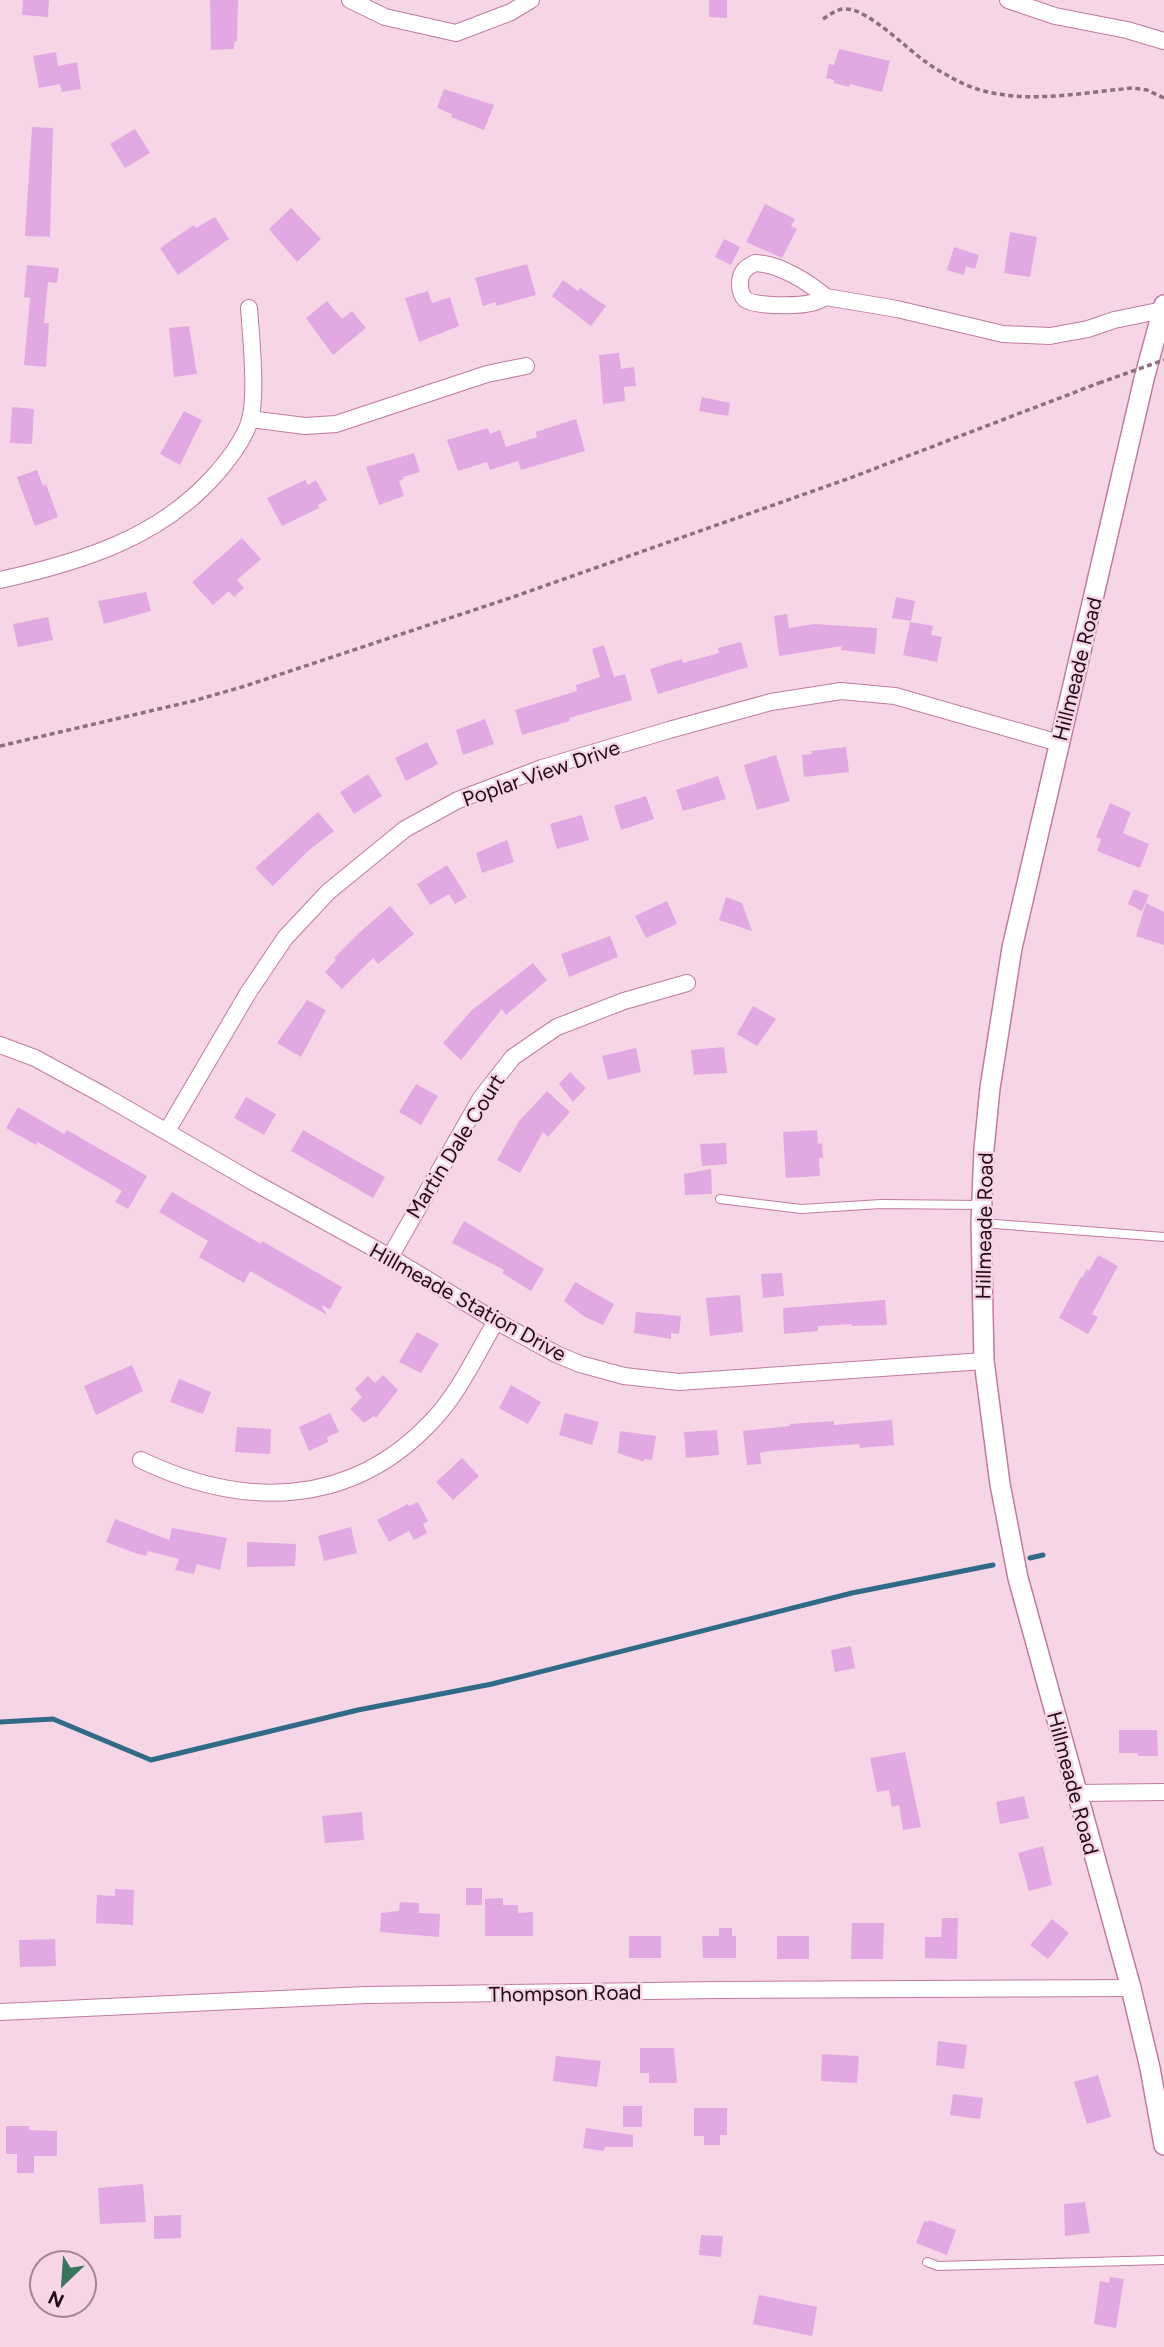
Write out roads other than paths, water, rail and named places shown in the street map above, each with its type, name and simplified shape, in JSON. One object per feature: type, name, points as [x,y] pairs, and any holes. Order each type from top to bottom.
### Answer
[{"type":"street","points":[[350,0],[385,17],[456,33],[511,12],[531,0]]},
{"type":"street","points":[[1008,0],[1055,16],[1127,30],[1164,41]]},
{"type":"street","points":[[826,297],[810,304],[756,304],[745,299],[740,291],[740,279],[745,268],[755,263],[764,263],[809,283],[826,297],[897,309],[1003,334],[1050,336],[1088,329],[1163,308]]},
{"type":"street","points":[[0,580],[52,568],[100,552],[149,530],[171,516],[205,487],[238,447],[250,419],[252,388],[249,307]]},
{"type":"street","name":"Hillmeade Road","points":[[1163,308],[1154,381],[1059,743],[1015,934],[1000,1016],[984,1149],[982,1214],[984,1361],[997,1460],[1018,1578],[1131,1989],[1150,2068],[1164,2145]]},
{"type":"street","points":[[250,419],[305,426],[336,424],[487,374],[526,366]]},
{"type":"street","name":"Poplar View Drive","points":[[167,1131],[248,993],[285,938],[328,892],[405,829],[458,800],[542,768],[669,730],[771,702],[841,691],[895,696],[1059,743]]},
{"type":"street","name":"Martin Dale Court","points":[[390,1257],[481,1098],[513,1058],[557,1027],[624,1001],[687,984]]},
{"type":"street","name":"Hillmeade Station Drive","points":[[0,1045],[35,1058],[390,1257],[496,1321],[580,1364],[643,1379],[679,1382],[984,1361]]},
{"type":"street","points":[[141,1460],[198,1483],[258,1494],[300,1492],[366,1470],[392,1456],[432,1422],[454,1393],[496,1321]]},
{"type":"street","points":[[1076,1793],[1164,1791]]},
{"type":"street","name":"Thompson Road","points":[[0,2012],[366,1995],[719,1990],[1131,1989]]},
{"type":"lane","points":[[720,1199],[801,1209],[881,1204],[1164,1237]]},
{"type":"lane","points":[[927,2262],[938,2266],[1164,2260]]},
{"type":"waterway","points":[[1030,1558],[1043,1555]]},
{"type":"waterway","points":[[0,1722],[53,1719],[151,1760],[358,1710],[492,1684],[852,1593],[993,1565]]}]
